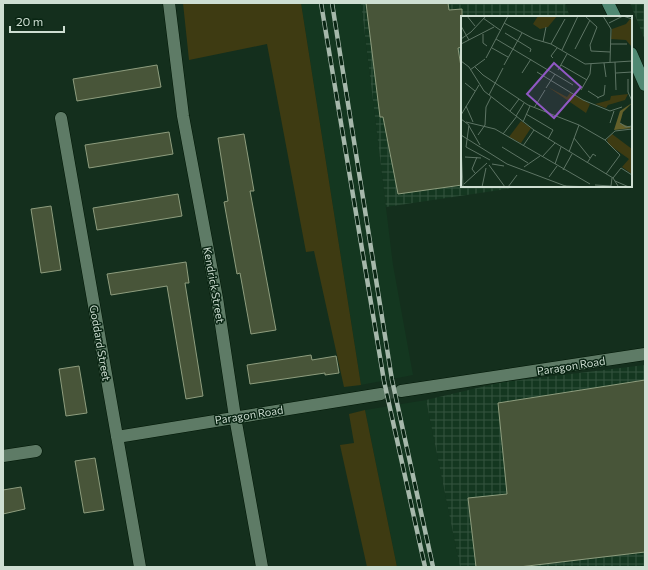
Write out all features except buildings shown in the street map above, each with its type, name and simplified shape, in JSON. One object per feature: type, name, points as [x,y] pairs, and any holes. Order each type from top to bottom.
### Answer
[{"type":"street","name":"Kendrick Street","points":[[169,3],[183,116],[217,298],[235,417],[262,567]]},
{"type":"street","points":[[608,3],[614,16]]},
{"type":"street","points":[[632,55],[645,85]]},
{"type":"street","name":"Goddard Street","points":[[61,118],[140,567]]},
{"type":"street","name":"Paragon Road","points":[[401,391],[645,354]]},
{"type":"street","name":"Paragon Road","points":[[117,437],[381,394]]},
{"type":"street","points":[[3,456],[36,451]]},
{"type":"shaded area","points":[[183,3],[301,3],[361,385],[344,387],[314,251],[306,252],[267,44],[189,60]]},
{"type":"shaded area","points":[[301,3],[361,3],[393,265],[413,375],[361,385]]},
{"type":"shaded area","points":[[361,3],[565,3],[570,16],[461,16],[461,187],[520,187],[386,207]]},
{"type":"shaded area","points":[[630,3],[645,3],[645,40]]},
{"type":"shaded area","points":[[645,365],[645,567],[460,567],[426,400],[503,382]]},
{"type":"shaded area","points":[[426,400],[460,567],[397,567],[365,410]]},
{"type":"shaded area","points":[[365,410],[397,567],[367,567],[340,445],[354,443],[349,414]]},
{"type":"tunnel","points":[[381,394],[401,391]]},
{"type":"railway","points":[[321,3],[384,381],[425,567]]},
{"type":"railway","points":[[332,3],[392,380],[433,567]]}]
